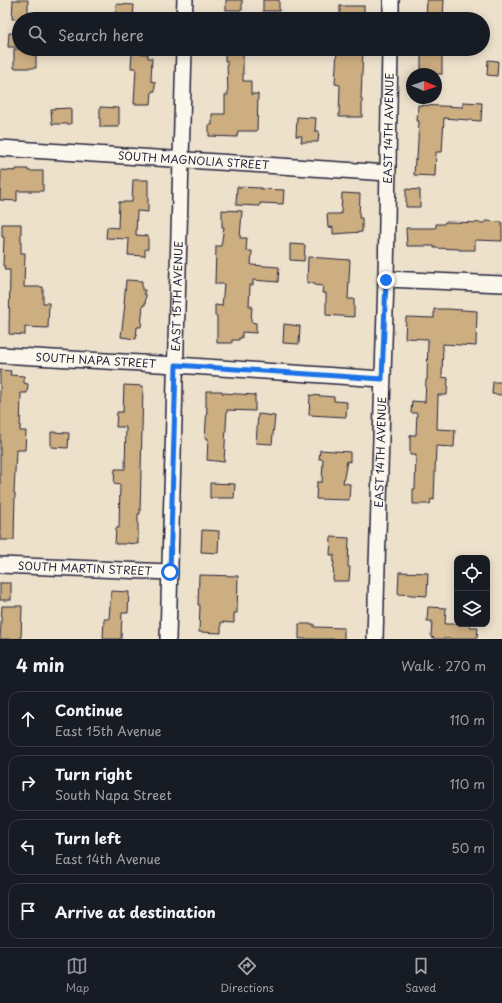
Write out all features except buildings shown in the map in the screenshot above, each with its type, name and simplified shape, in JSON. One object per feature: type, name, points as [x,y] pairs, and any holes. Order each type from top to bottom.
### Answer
[{"type":"street","points":[[184,0],[184,12]]},
{"type":"street","points":[[391,0],[391,12]]},
{"type":"street","name":"EAST 15TH AVENUE","points":[[168,639],[184,56]]},
{"type":"street","name":"EAST 14TH AVENUE","points":[[375,639],[386,280],[390,56]]},
{"type":"street","name":"SOUTH MAGNOLIA STREET","points":[[0,148],[388,173]]},
{"type":"street","points":[[386,280],[502,284]]},
{"type":"street","name":"SOUTH NAPA STREET","points":[[0,355],[382,379]]},
{"type":"street","name":"SOUTH MARTIN STREET","points":[[0,565],[170,572]]},
{"type":"route","points":[[170,572],[176,365],[382,379],[386,280]]}]
